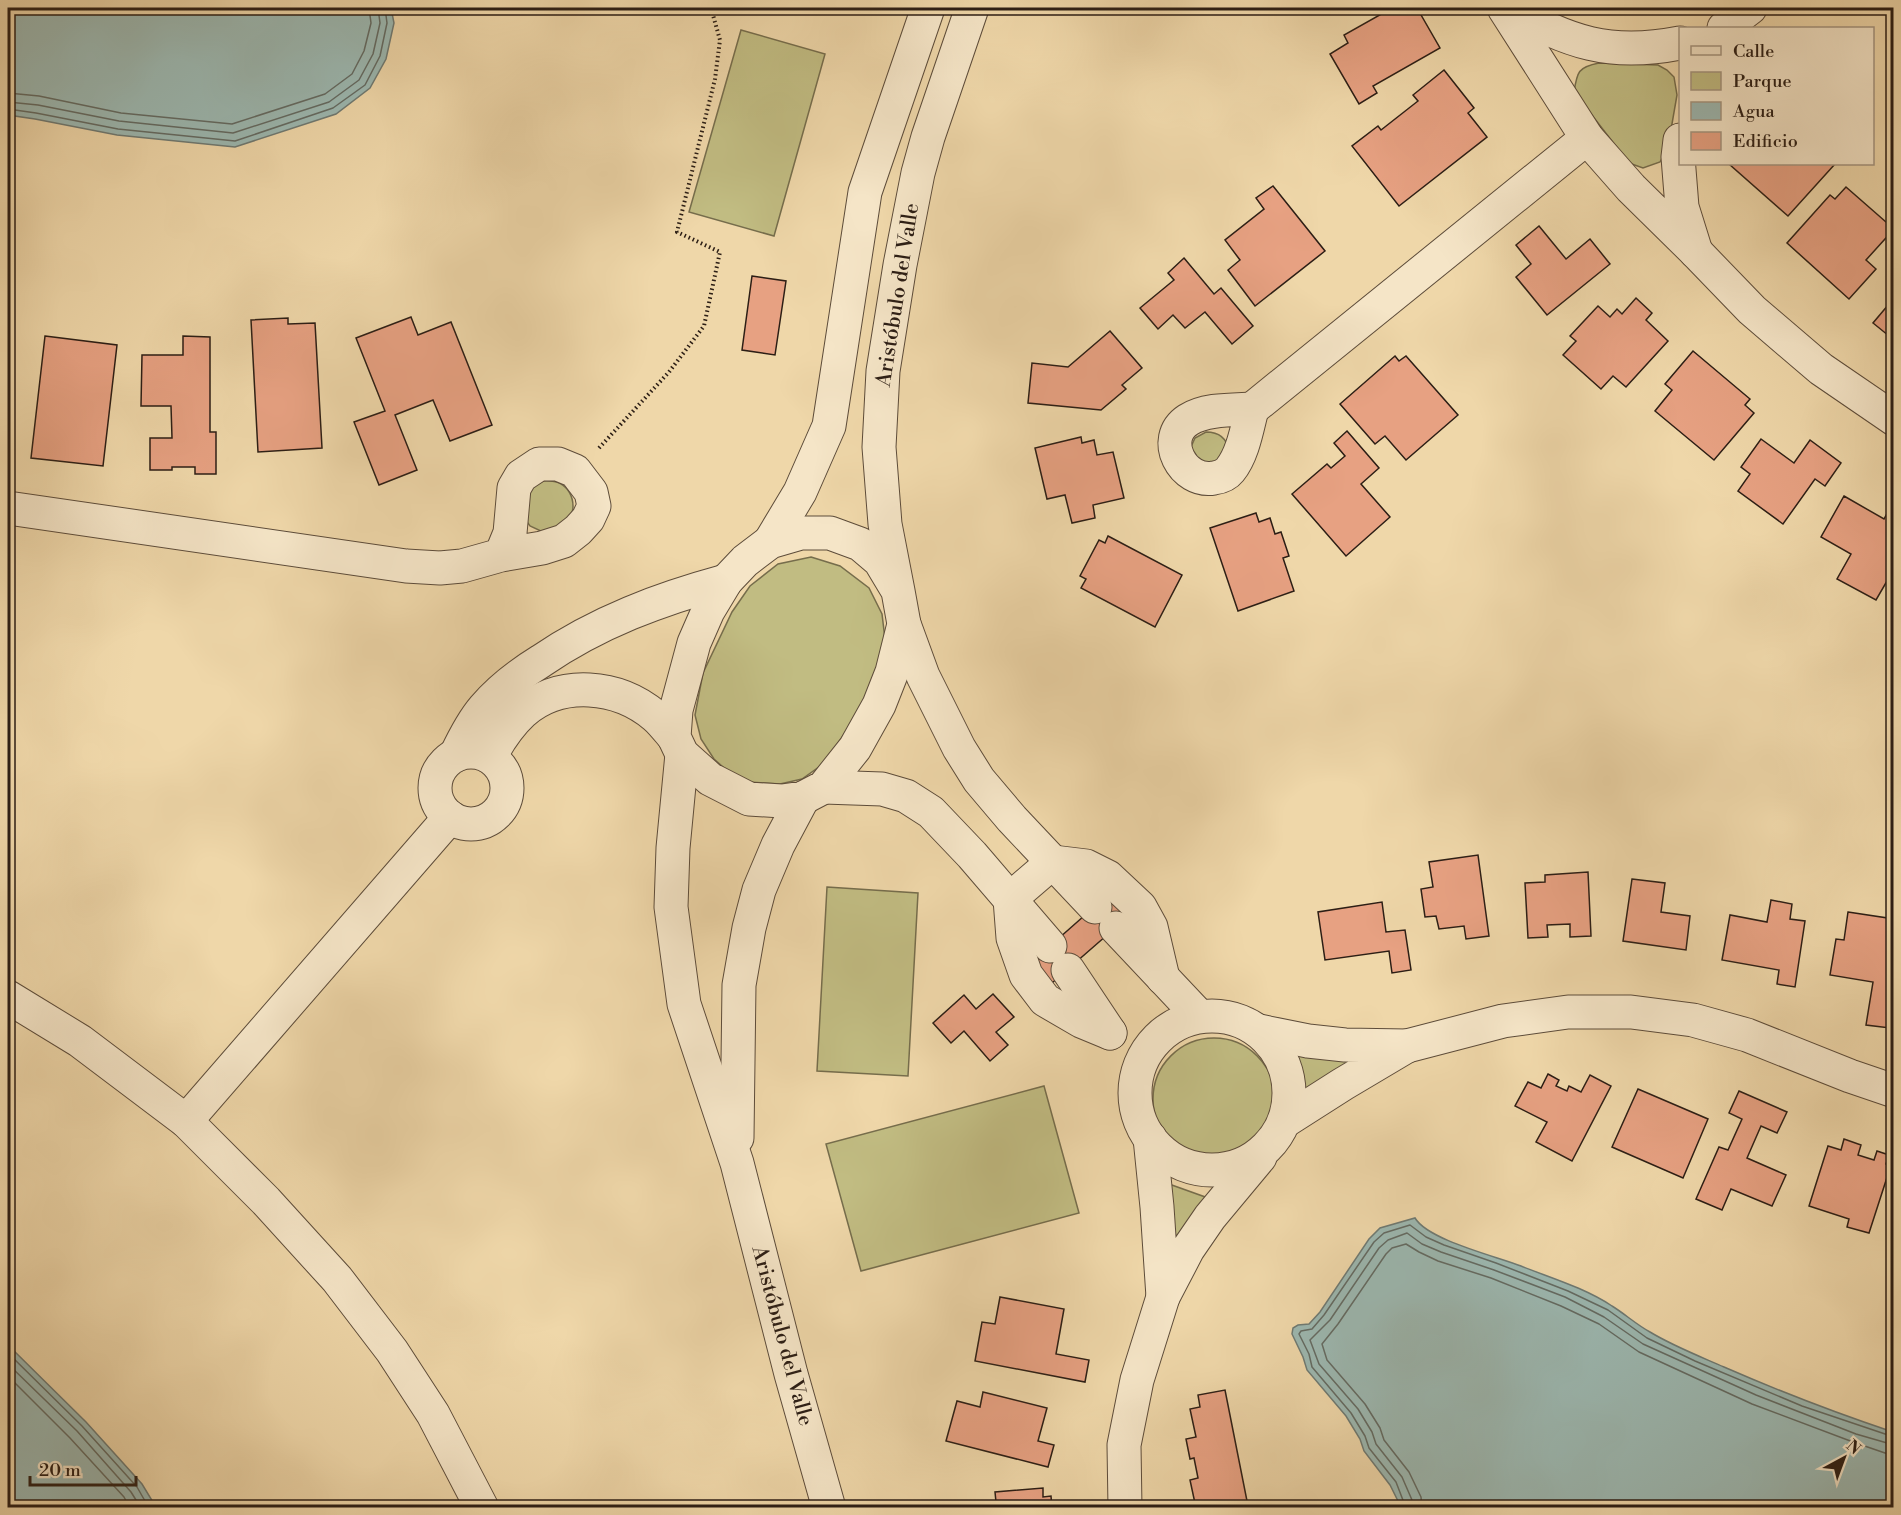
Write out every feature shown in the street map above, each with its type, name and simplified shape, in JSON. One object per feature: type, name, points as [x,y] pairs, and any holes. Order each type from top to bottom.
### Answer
[{"type":"street","points":[[770,542],[800,492],[829,426],[865,192],[928,8]]},
{"type":"street","name":"Aristóbulo del Valle","points":[[737,1163],[739,985],[759,890],[778,845],[813,792],[855,748],[879,705],[892,672],[904,624],[885,524],[879,447],[883,371],[918,173],[972,8]]},
{"type":"street","points":[[1505,8],[1582,43],[1626,49],[1679,43]]},
{"type":"street","points":[[1505,8],[1587,138],[1631,188],[1752,309],[1813,361],[1893,419]]},
{"type":"street","points":[[1725,27],[1750,8]]},
{"type":"street","points":[[1251,409],[1587,138]]},
{"type":"street","points":[[1679,148],[1682,207],[1696,252]]},
{"type":"street","points":[[8,508],[406,566],[440,568],[462,566],[564,541],[588,519],[594,506],[591,492],[575,471],[558,464],[539,464],[521,476],[514,488],[510,533],[501,555]]},
{"type":"street","points":[[770,542],[801,533],[830,533],[860,544],[880,561],[898,591]]},
{"type":"street","name":"Aristóbulo del Valle","points":[[770,542],[745,561],[726,581],[708,611],[694,643],[676,710],[678,746],[671,907],[684,1004],[737,1163],[791,1374],[829,1508]]},
{"type":"street","points":[[456,755],[478,716],[502,689],[523,672],[578,638],[640,608],[726,581]]},
{"type":"street","points":[[904,624],[923,676],[959,748],[979,780],[1012,819],[1199,1016]]},
{"type":"street","points":[[578,638],[589,689]]},
{"type":"street","points":[[490,757],[511,724],[541,700],[564,692],[589,689],[614,693],[638,703],[657,718],[678,746],[710,779],[749,799],[782,801],[813,792],[882,789],[906,796],[931,812],[972,855],[1059,958],[1110,1033],[1136,1079]]},
{"type":"street","points":[[478,752],[490,757],[504,773],[507,785],[506,797],[501,807],[483,822],[471,824],[450,817],[441,807],[436,796],[435,784],[438,772],[456,755],[478,752]]},
{"type":"street","points":[[186,1121],[450,817]]},
{"type":"street","points":[[1010,899],[1053,862],[1086,866],[1108,877],[1140,907],[1152,927],[1164,978]]},
{"type":"street","points":[[1010,899],[1013,938],[1026,975],[1045,1000],[1081,1021],[1110,1033]]},
{"type":"street","points":[[8,997],[80,1041],[186,1121],[267,1201],[337,1280],[392,1352],[433,1413],[482,1508]]},
{"type":"street","points":[[1259,1031],[1308,1041],[1345,1045],[1407,1046],[1503,1021],[1568,1012],[1631,1012],[1693,1020],[1747,1035],[1893,1091]]},
{"type":"street","points":[[1125,1508],[1124,1445],[1137,1380],[1163,1297],[1188,1249],[1210,1217],[1277,1136],[1285,1121],[1290,1096],[1287,1072],[1276,1049],[1259,1031],[1242,1021],[1223,1016],[1199,1016],[1177,1024],[1158,1038],[1144,1057],[1136,1079],[1135,1100],[1140,1120],[1150,1138],[1168,1156],[1192,1168],[1201,1169],[1219,1170],[1244,1164],[1266,1149]]},
{"type":"street","points":[[1285,1121],[1407,1046]]},
{"type":"street","points":[[1150,1138],[1163,1297]]},
{"type":"path","points":[[575,471],[611,437],[669,372],[704,326],[720,252],[677,232],[715,78],[720,40],[711,8]]},
{"type":"green space","points":[[741,30],[825,54],[774,236],[689,212]]},
{"type":"green space","points":[[1599,63],[1658,65],[1674,77],[1677,95],[1668,147],[1660,162],[1643,168],[1629,163],[1574,92],[1580,72],[1587,66]]},
{"type":"green space","points":[[1206,432],[1222,437],[1229,451],[1207,471],[1190,449],[1195,438]]},
{"type":"green space","points":[[543,481],[552,481],[565,487],[570,493],[573,506],[569,523],[545,533],[530,526],[525,519],[528,489]]},
{"type":"green space","points":[[811,557],[840,566],[869,588],[882,614],[885,639],[879,669],[861,708],[826,762],[802,779],[780,784],[749,782],[732,775],[714,759],[701,739],[695,715],[703,673],[732,612],[750,586],[778,564]]},
{"type":"green space","points":[[827,887],[918,893],[908,1076],[817,1071]]},
{"type":"green space","points":[[1214,1038],[1237,1043],[1257,1056],[1270,1076],[1275,1099],[1270,1122],[1257,1142],[1237,1155],[1214,1160],[1191,1155],[1171,1142],[1158,1122],[1153,1099],[1158,1076],[1171,1056],[1191,1043]]},
{"type":"green space","points":[[1295,1054],[1365,1058],[1308,1100]]},
{"type":"green space","points":[[1044,1086],[1079,1213],[861,1271],[826,1144]]},
{"type":"green space","points":[[1169,1184],[1208,1198],[1172,1251]]},
{"type":"water","points":[[8,8],[391,8],[394,23],[386,59],[370,88],[336,114],[235,147],[117,135],[8,115]]},
{"type":"water","points":[[1415,1218],[1422,1226],[1447,1240],[1591,1294],[1645,1329],[1686,1351],[1787,1393],[1893,1432],[1893,1507],[1401,1507],[1390,1485],[1364,1451],[1360,1439],[1346,1416],[1307,1370],[1292,1334],[1293,1328],[1309,1324],[1320,1312],[1369,1239],[1380,1228]]},
{"type":"water","points":[[8,1345],[86,1422],[142,1484],[156,1507],[8,1507]]},
{"type":"building","points":[[1392,8],[1417,8],[1440,48],[1373,86],[1377,93],[1359,104],[1330,54],[1348,43],[1344,35]]},
{"type":"building","points":[[1444,70],[1474,108],[1468,113],[1487,137],[1399,206],[1352,146],[1378,126],[1381,130],[1418,101],[1413,95]]},
{"type":"building","points":[[1730,165],[1834,165],[1788,216]]},
{"type":"building","points":[[1273,186],[1325,251],[1255,306],[1228,270],[1240,260],[1225,240],[1264,209],[1256,198]]},
{"type":"building","points":[[1846,187],[1894,229],[1866,260],[1876,269],[1849,299],[1787,243],[1830,195],[1835,199]]},
{"type":"building","points":[[1539,226],[1566,259],[1590,239],[1610,264],[1547,315],[1516,277],[1531,264],[1516,245]]},
{"type":"building","points":[[1184,258],[1214,294],[1221,288],[1253,326],[1232,344],[1205,312],[1185,328],[1173,315],[1158,329],[1140,308],[1174,280],[1168,273]]},
{"type":"building","points":[[752,276],[786,281],[775,355],[742,350]]},
{"type":"building","points":[[1636,298],[1652,313],[1646,320],[1668,341],[1626,387],[1613,376],[1601,389],[1563,355],[1576,341],[1570,336],[1598,306],[1610,317],[1617,309],[1622,314]]},
{"type":"building","points":[[1894,298],[1894,340],[1873,323]]},
{"type":"building","points":[[411,317],[418,335],[451,322],[492,425],[450,441],[433,400],[395,415],[417,470],[379,485],[354,422],[385,411],[356,338]]},
{"type":"building","points":[[288,318],[288,324],[315,323],[322,448],[258,452],[251,320]]},
{"type":"building","points":[[1110,331],[1142,368],[1122,385],[1126,389],[1101,410],[1028,403],[1032,363],[1068,367]]},
{"type":"building","points":[[8,333],[13,334],[8,409]]},
{"type":"building","points":[[45,336],[117,345],[103,466],[31,458]]},
{"type":"building","points":[[183,336],[210,337],[210,432],[216,432],[216,474],[195,474],[195,467],[150,470],[150,438],[172,438],[171,406],[141,406],[142,355],[183,355]]},
{"type":"building","points":[[1693,351],[1750,399],[1745,405],[1754,413],[1714,460],[1655,411],[1672,390],[1665,384]]},
{"type":"building","points":[[1395,356],[1399,361],[1406,356],[1458,415],[1406,460],[1385,436],[1375,444],[1340,404]]},
{"type":"building","points":[[1347,431],[1379,468],[1361,484],[1390,517],[1346,556],[1292,494],[1327,464],[1331,468],[1345,456],[1334,443]]},
{"type":"building","points":[[1081,437],[1082,443],[1094,440],[1097,455],[1113,452],[1124,498],[1093,505],[1095,518],[1072,523],[1065,495],[1047,499],[1035,448]]},
{"type":"building","points":[[1761,439],[1794,463],[1810,440],[1841,463],[1825,486],[1815,479],[1783,524],[1738,491],[1750,474],[1741,467]]},
{"type":"building","points":[[1844,496],[1884,519],[1890,508],[1894,510],[1894,569],[1876,600],[1837,579],[1851,554],[1821,537]]},
{"type":"building","points":[[1256,513],[1259,522],[1270,518],[1275,534],[1281,532],[1289,556],[1283,558],[1294,591],[1238,611],[1210,528]]},
{"type":"building","points":[[1108,536],[1182,575],[1155,627],[1081,588],[1086,579],[1080,576],[1099,540],[1105,543]]},
{"type":"building","points":[[1478,855],[1489,936],[1466,939],[1464,926],[1439,929],[1436,916],[1425,917],[1421,889],[1433,887],[1429,862]]},
{"type":"building","points":[[1588,872],[1591,936],[1570,937],[1570,924],[1547,925],[1548,937],[1528,938],[1525,883],[1545,882],[1545,875]]},
{"type":"building","points":[[1632,879],[1665,883],[1661,912],[1690,916],[1686,950],[1623,941]]},
{"type":"building","points":[[1110,893],[1130,915],[1052,983],[1033,961]]},
{"type":"building","points":[[1771,900],[1792,904],[1790,919],[1805,921],[1795,987],[1777,984],[1779,970],[1722,960],[1730,915],[1767,922]]},
{"type":"building","points":[[1382,902],[1386,932],[1405,930],[1411,970],[1392,973],[1389,951],[1325,960],[1318,912]]},
{"type":"building","points":[[1848,912],[1894,919],[1894,1006],[1890,1028],[1866,1025],[1873,982],[1830,975],[1836,939],[1844,940]]},
{"type":"building","points":[[993,994],[1014,1017],[996,1032],[1008,1045],[990,1061],[964,1031],[951,1043],[933,1023],[964,995],[976,1009]]},
{"type":"building","points":[[1548,1074],[1559,1080],[1556,1086],[1567,1091],[1569,1086],[1581,1092],[1590,1075],[1611,1086],[1572,1161],[1536,1142],[1547,1122],[1515,1106],[1528,1082],[1541,1088]]},
{"type":"building","points":[[1638,1089],[1708,1119],[1683,1178],[1612,1147]]},
{"type":"building","points":[[1739,1091],[1787,1112],[1777,1133],[1761,1126],[1747,1158],[1786,1175],[1772,1206],[1731,1189],[1722,1210],[1696,1199],[1719,1147],[1728,1150],[1742,1119],[1729,1113]]},
{"type":"building","points":[[1844,1139],[1861,1145],[1858,1155],[1874,1160],[1877,1151],[1889,1155],[1886,1164],[1891,1165],[1869,1233],[1847,1227],[1849,1219],[1809,1206],[1828,1146],[1841,1150]]},
{"type":"building","points":[[1000,1297],[1064,1309],[1056,1354],[1089,1360],[1085,1382],[975,1361],[982,1322],[995,1324]]},
{"type":"building","points":[[1225,1390],[1248,1506],[1196,1508],[1190,1480],[1198,1478],[1194,1458],[1190,1459],[1186,1439],[1196,1437],[1190,1409],[1200,1407],[1198,1395]]},
{"type":"building","points":[[983,1392],[1047,1408],[1038,1441],[1054,1445],[1048,1467],[946,1441],[957,1401],[980,1407]]},
{"type":"building","points":[[1043,1488],[1043,1497],[1051,1496],[1052,1508],[984,1508],[984,1502],[996,1502],[995,1492]]}]
